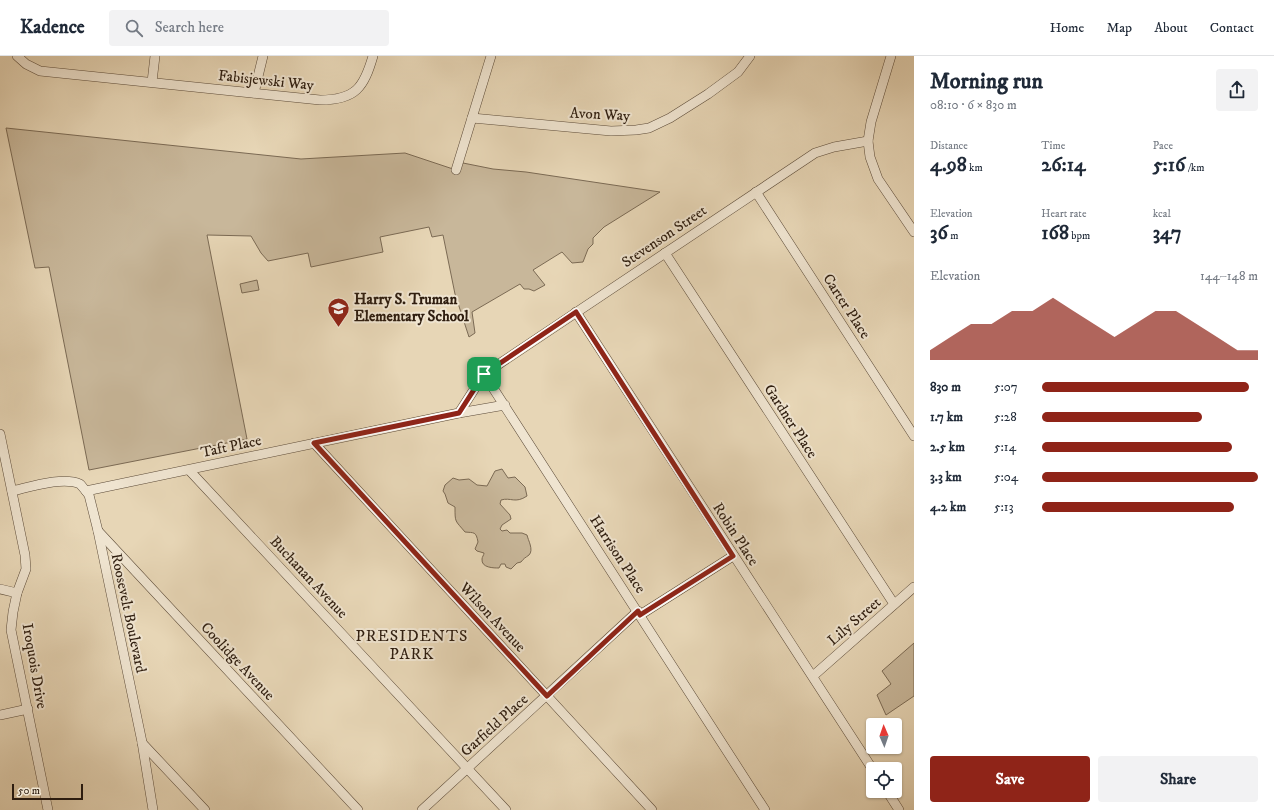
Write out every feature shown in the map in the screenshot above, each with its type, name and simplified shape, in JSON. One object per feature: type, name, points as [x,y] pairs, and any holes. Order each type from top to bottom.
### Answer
[{"type":"street","name":"Fabisjewski Way","points":[[17,56],[26,64],[40,71],[320,100],[334,100],[351,94],[363,83],[367,76],[373,56]]},
{"type":"street","points":[[152,82],[155,56]]},
{"type":"street","points":[[254,93],[262,56]]},
{"type":"street","points":[[456,170],[491,56]]},
{"type":"street","name":"Avon Way","points":[[472,118],[611,131],[630,131],[649,128],[670,118],[708,94],[738,72],[750,56]]},
{"type":"street","points":[[891,56],[871,122],[868,141],[870,157],[878,179],[914,232]]},
{"type":"street","name":"Stevenson Street","points":[[484,374],[815,153],[834,147],[868,141]]},
{"type":"street","name":"Carter Place","points":[[756,192],[914,436]]},
{"type":"street","name":"Gardner Place","points":[[665,253],[894,604]]},
{"type":"street","name":"Robin Place","points":[[576,312],[868,762]]},
{"type":"street","points":[[459,413],[484,374]]},
{"type":"street","name":"Harrison Place","points":[[484,374],[766,810]]},
{"type":"street","name":"Taft Place","points":[[86,491],[459,413],[505,405]]},
{"type":"street","name":"Iroquois Drive","points":[[0,434],[25,555],[26,569],[17,593],[11,630],[48,810]]},
{"type":"street","name":"Wilson Avenue","points":[[314,443],[652,810]]},
{"type":"street","name":"Buchanan Avenue","points":[[189,470],[506,810]]},
{"type":"street","points":[[12,491],[54,482],[70,482],[81,485],[86,491]]},
{"type":"street","name":"Roosevelt Boulevard","points":[[86,491],[89,495],[98,531],[142,742],[153,810]]},
{"type":"street","name":"Coolidge Avenue","points":[[98,531],[358,810]]},
{"type":"street","name":"Garfield Place","points":[[422,810],[639,613],[733,556]]},
{"type":"street","name":"Lily Street","points":[[813,676],[914,587]]},
{"type":"street","points":[[0,589],[17,593]]},
{"type":"street","points":[[0,715],[28,709]]},
{"type":"street","points":[[142,742],[205,810]]},
{"type":"street","points":[[891,798],[899,810]]},
{"type":"shaded area","points":[[6,128],[301,159],[405,153],[456,170],[458,162],[493,169],[526,172],[660,192],[604,227],[593,238],[593,244],[588,249],[583,262],[572,263],[562,252],[533,270],[545,285],[534,291],[524,289],[520,284],[472,312],[475,333],[469,337],[455,294],[443,235],[432,237],[429,227],[380,237],[383,252],[311,267],[308,253],[268,261],[261,253],[251,236],[207,235],[247,439],[89,470],[49,267],[35,268]]},
{"type":"shaded area","points":[[257,280],[259,290],[242,293],[240,284]]},
{"type":"shaded area","points":[[502,469],[508,478],[515,477],[525,487],[527,496],[519,500],[504,499],[501,500],[500,504],[510,515],[511,519],[502,525],[500,529],[502,531],[507,530],[510,533],[522,533],[527,535],[531,548],[529,555],[511,569],[506,567],[505,564],[501,564],[499,568],[488,567],[482,562],[484,553],[475,549],[478,542],[475,534],[465,532],[457,523],[455,507],[448,503],[443,491],[445,485],[453,478],[459,480],[469,479],[477,485],[487,486],[495,471]]},
{"type":"shaded area","points":[[914,643],[914,696],[886,715],[877,695],[891,684],[882,671]]},
{"type":"place","name":"Harry S. Truman Elementary School","points":[[339,328]]},
{"type":"district","name":"PRESIDENTS PARK","points":[[412,644]]},
{"type":"route","points":[[576,312],[733,556],[640,615],[638,611],[547,696],[314,443],[459,413],[484,374],[576,312]]}]
